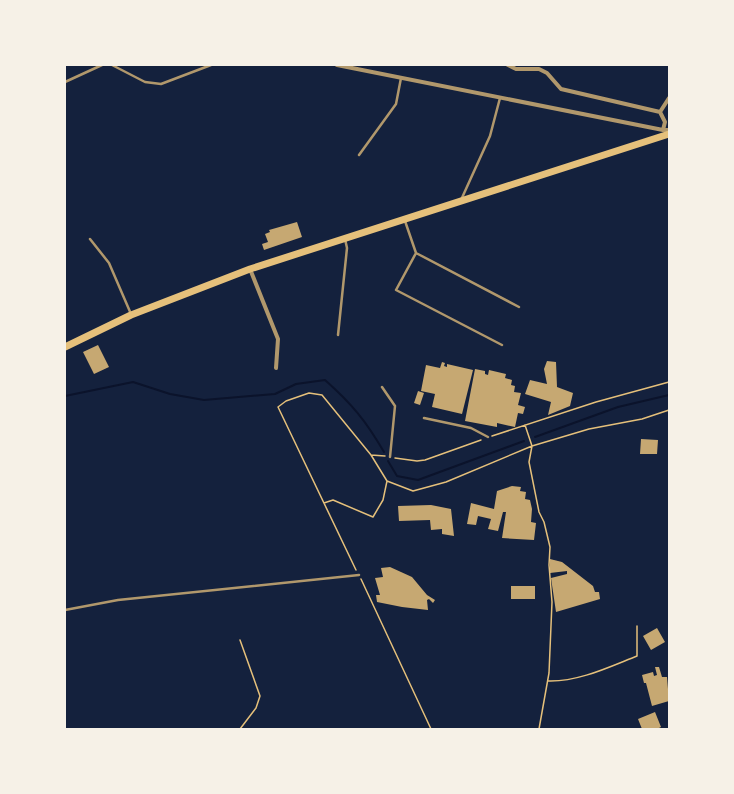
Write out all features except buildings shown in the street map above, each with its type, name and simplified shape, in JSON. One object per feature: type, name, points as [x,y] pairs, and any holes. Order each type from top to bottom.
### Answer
[{"type":"main road","points":[[65,347],[131,315],[250,269],[461,201],[666,132]]},
{"type":"street","points":[[337,65],[666,132],[669,130]]},
{"type":"street","points":[[508,65],[516,69],[539,69],[547,73],[561,89],[660,112]]},
{"type":"street","points":[[660,112],[669,98]]},
{"type":"street","points":[[660,112],[666,132]]},
{"type":"street","points":[[250,269],[278,339],[276,368]]},
{"type":"lane","points":[[65,82],[102,65]]},
{"type":"lane","points":[[112,65],[145,82],[161,84],[211,65]]},
{"type":"lane","points":[[359,155],[396,104],[401,78]]},
{"type":"lane","points":[[461,201],[490,136],[500,98]]},
{"type":"lane","points":[[404,219],[416,254],[519,307]]},
{"type":"lane","points":[[338,335],[347,248],[345,238]]},
{"type":"lane","points":[[90,239],[109,263],[131,315]]},
{"type":"lane","points":[[416,254],[396,290],[502,345]]},
{"type":"lane","points":[[382,386],[396,406],[390,457]]},
{"type":"lane","points":[[424,418],[471,428],[488,437]]},
{"type":"lane","points":[[65,610],[118,600],[359,575]]},
{"type":"path","points":[[371,455],[417,461],[425,460],[488,437],[596,402],[669,382]]},
{"type":"path","points":[[431,729],[278,407],[286,401],[309,393],[322,395],[371,455],[387,481],[413,491],[446,482],[532,446],[589,429],[642,419],[669,410]]},
{"type":"path","points":[[525,425],[532,446],[529,462],[539,512],[544,522],[550,547],[549,565],[552,602],[548,680],[539,729]]},
{"type":"path","points":[[324,503],[333,500],[373,517],[383,500],[387,481]]},
{"type":"path","points":[[548,680],[564,681],[603,669],[637,656],[637,626]]},
{"type":"path","points":[[240,640],[260,696],[256,708],[240,729]]},
{"type":"waterway","points":[[65,396],[133,382],[170,394],[204,400],[275,394],[296,384],[325,380],[358,413],[384,452]]},
{"type":"waterway","points":[[535,437],[618,407],[669,395]]},
{"type":"waterway","points":[[388,461],[397,476],[418,480],[524,441]]}]
